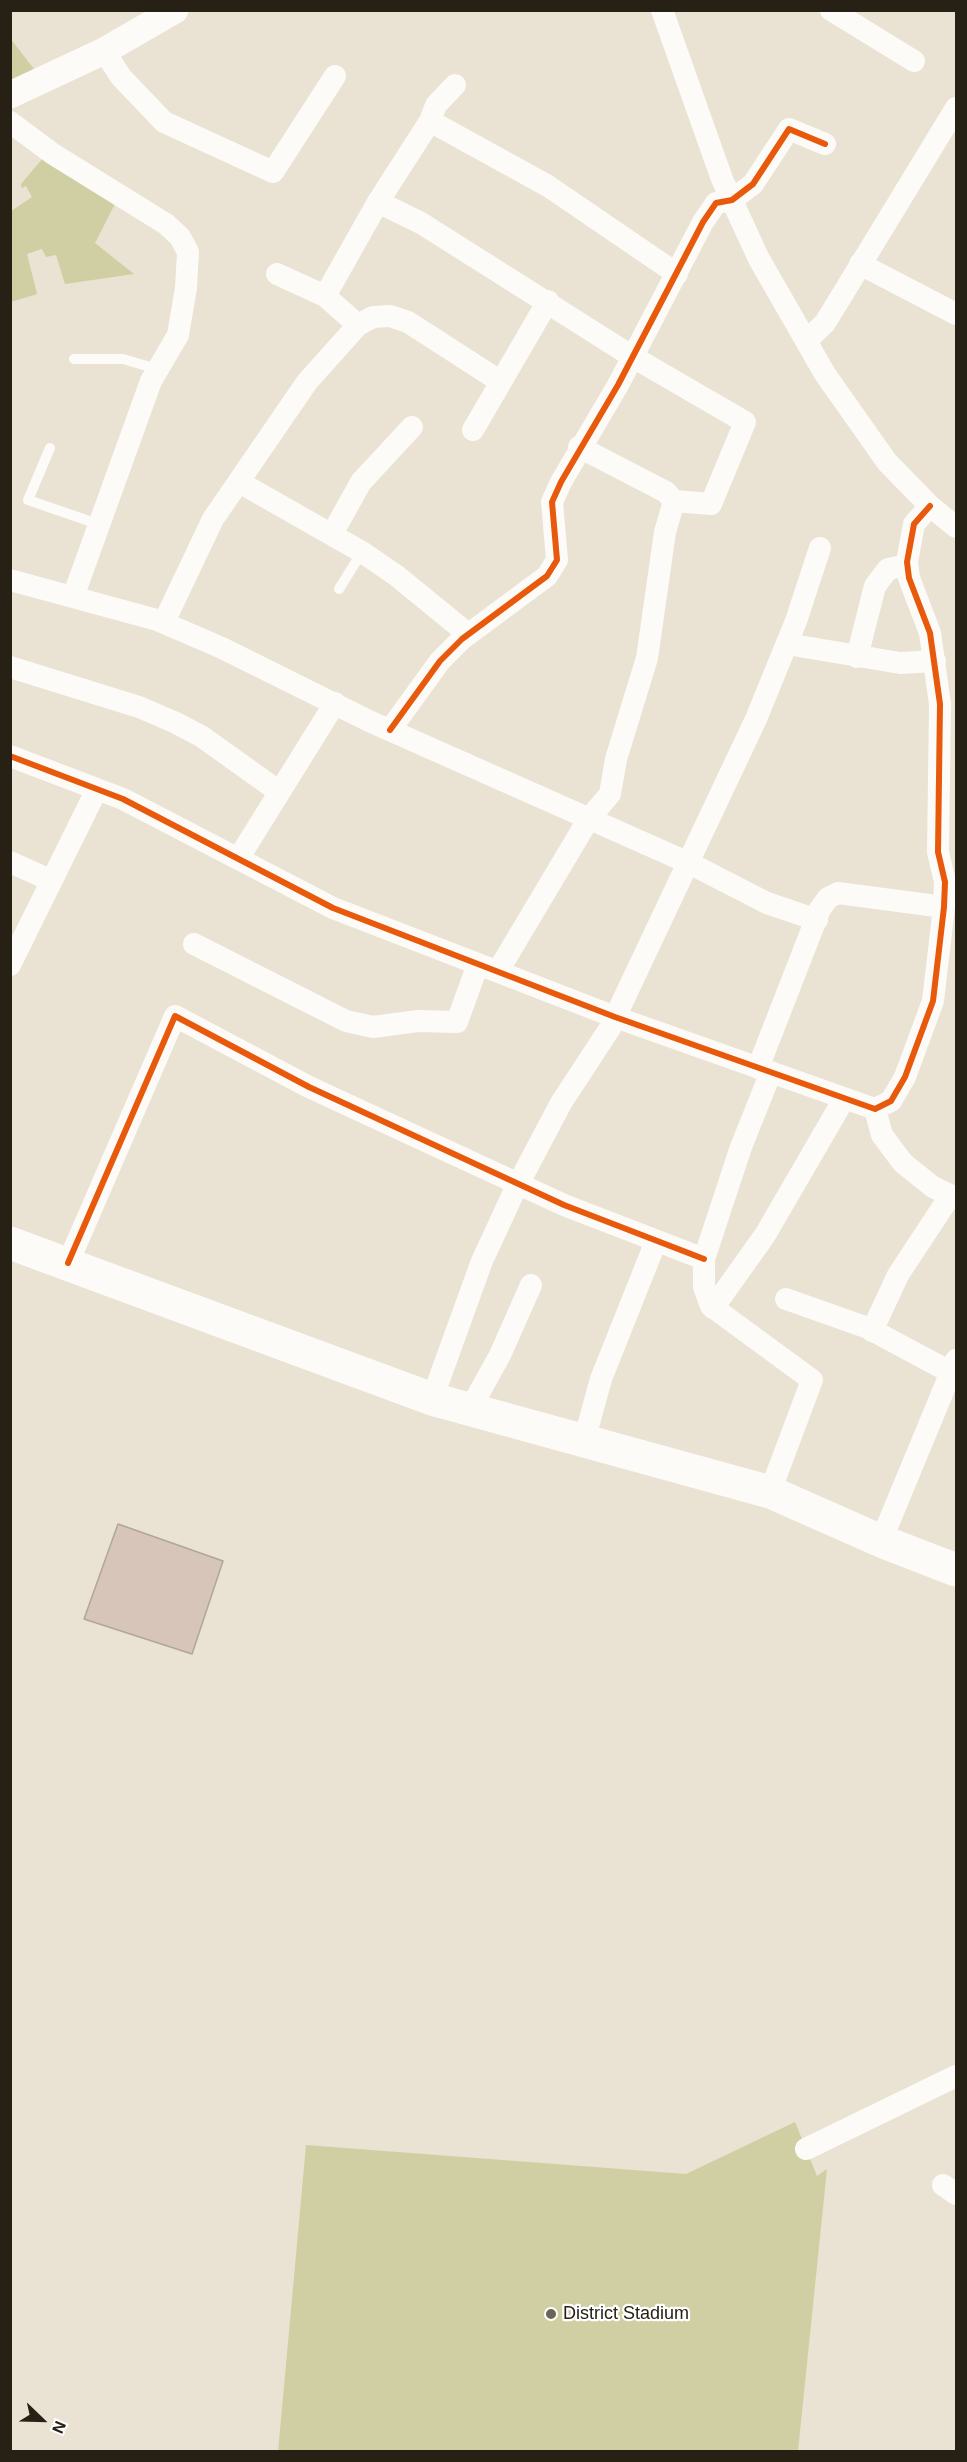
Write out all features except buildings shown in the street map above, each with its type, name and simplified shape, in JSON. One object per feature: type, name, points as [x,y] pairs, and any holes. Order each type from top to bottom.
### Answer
[{"type":"main road","points":[[10,1243],[432,1399],[770,1492],[881,1541],[957,1570]]},
{"type":"street","points":[[662,10],[732,200],[759,259],[825,374],[887,462],[930,506],[957,527]]},
{"type":"street","points":[[831,10],[914,61]]},
{"type":"street","points":[[10,95],[104,51],[173,11]]},
{"type":"street","points":[[104,51],[121,77],[164,122],[273,172],[335,76]]},
{"type":"street","points":[[325,296],[378,202],[430,121],[436,105],[455,85]]},
{"type":"street","points":[[806,340],[825,323],[957,108]]},
{"type":"street","points":[[430,121],[548,186],[677,274]]},
{"type":"street","points":[[10,122],[53,154],[166,224],[180,237],[188,252],[186,288],[178,335],[157,369],[73,597]]},
{"type":"street","points":[[390,730],[440,661],[468,634],[548,576],[557,560],[552,502],[579,447],[633,357],[703,222],[716,203],[732,200],[753,184],[789,129],[825,144]]},
{"type":"street","points":[[378,202],[421,222],[633,357],[745,422],[711,504],[674,501],[666,492],[579,447]]},
{"type":"street","points":[[860,264],[957,314]]},
{"type":"street","points":[[277,274],[325,296],[358,325]]},
{"type":"street","points":[[473,430],[548,301]]},
{"type":"street","points":[[164,622],[213,519],[307,382],[358,325],[373,317],[390,316],[408,322],[501,382]]},
{"type":"street","points":[[332,534],[361,482],[412,427]]},
{"type":"street","points":[[239,482],[362,552],[397,576],[468,634]]},
{"type":"street","points":[[194,944],[346,1021],[373,1027],[418,1021],[457,1022],[488,968],[588,820],[610,794],[616,759],[639,690],[654,616],[665,532],[674,501]]},
{"type":"street","points":[[10,756],[123,799],[333,908],[615,1017],[875,1109],[891,1101],[905,1077],[933,1001],[944,907],[951,881],[938,852],[940,704],[935,661],[930,633],[909,578],[907,565],[914,524],[930,506]]},
{"type":"street","points":[[432,1399],[482,1261],[518,1184],[561,1103],[615,1017],[690,863],[756,719],[787,644],[820,548]]},
{"type":"street","points":[[857,657],[875,586],[888,569],[907,565]]},
{"type":"street","points":[[10,580],[164,622],[390,730],[588,820],[690,863],[767,903],[817,920]]},
{"type":"street","points":[[787,644],[900,663],[935,661]]},
{"type":"street","points":[[10,667],[139,707],[174,722],[201,736],[278,791]]},
{"type":"street","points":[[238,859],[278,791],[300,761],[335,703]]},
{"type":"street","points":[[10,966],[96,789]]},
{"type":"street","points":[[10,862],[50,880]]},
{"type":"street","points":[[770,1492],[812,1380],[713,1308],[704,1287],[704,1260],[765,1070],[817,920],[828,898],[838,892],[944,907]]},
{"type":"street","points":[[68,1263],[175,1016],[309,1087],[518,1184],[704,1260]]},
{"type":"street","points":[[713,1308],[765,1235],[844,1099]]},
{"type":"street","points":[[872,1331],[898,1275],[954,1197],[933,1187],[903,1163],[882,1135],[875,1109]]},
{"type":"street","points":[[584,1441],[601,1379],[657,1241]]},
{"type":"street","points":[[470,1409],[500,1355],[531,1285]]},
{"type":"street","points":[[786,1299],[872,1331],[953,1366],[881,1541]]},
{"type":"street","points":[[806,2149],[957,2076]]},
{"type":"lane","points":[[74,359],[123,359],[157,369]]},
{"type":"lane","points":[[50,448],[28,500],[98,524]]},
{"type":"lane","points":[[339,589],[362,552]]},
{"type":"green space","points":[[10,38],[34,69],[10,81]]},
{"type":"green space","points":[[43,158],[116,202],[95,243],[134,274],[65,284],[56,255],[46,257],[42,249],[27,254],[37,294],[11,302],[11,211],[32,197],[26,186],[22,188],[21,184]]},
{"type":"green space","name":"District Stadium","points":[[795,2122],[817,2176],[827,2169],[798,2451],[278,2452],[306,2145],[686,2174]]},
{"type":"cycle path","points":[[390,730],[440,661],[462,639],[547,576],[557,560],[552,502],[561,482],[618,385],[703,222],[716,203],[732,200],[753,184],[789,129],[825,144]]},
{"type":"cycle path","points":[[10,756],[123,799],[333,908],[615,1017],[875,1109],[891,1101],[905,1077],[933,1001],[944,907],[945,882],[938,852],[940,704],[930,633],[909,578],[907,562],[914,524],[930,506]]},
{"type":"cycle path","points":[[68,1263],[175,1016],[309,1087],[564,1205],[704,1259]]},
{"type":"place","name":"District Stadium","points":[[551,2314]]}]
